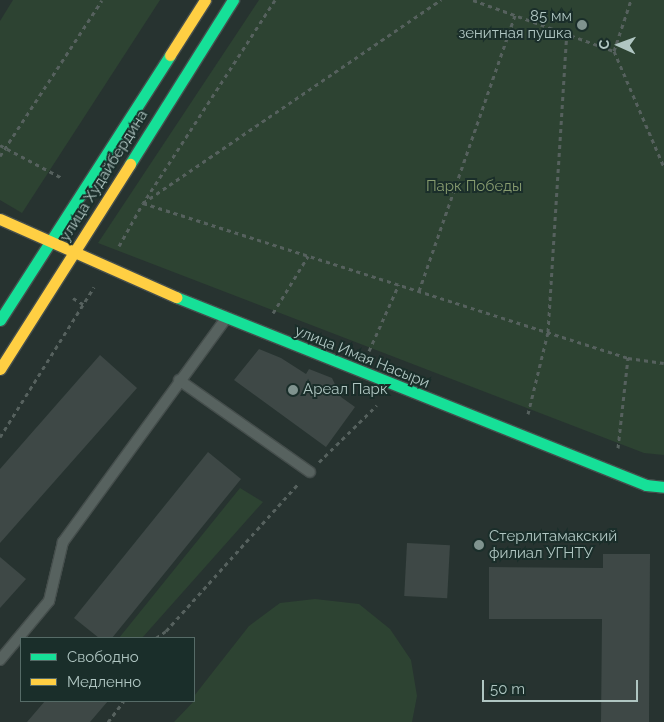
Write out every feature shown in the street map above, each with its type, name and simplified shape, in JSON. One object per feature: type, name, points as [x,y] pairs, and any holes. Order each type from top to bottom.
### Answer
[{"type":"main road","name":"улица Худайбердина","points":[[0,320],[52,242],[205,0]]},
{"type":"main road","name":"улица Худайбердина","points":[[0,369],[233,0]]},
{"type":"main road","name":"улица Имая Насыри","points":[[0,219],[226,319],[646,485],[664,487]]},
{"type":"lane","points":[[0,660],[49,601],[63,542],[179,380],[226,319]]},
{"type":"lane","points":[[179,380],[310,472]]},
{"type":"path","points":[[0,156],[102,0]]},
{"type":"path","points":[[115,253],[143,203],[275,0]]},
{"type":"path","points":[[143,203],[441,0]]},
{"type":"path","points":[[472,0],[614,51]]},
{"type":"path","points":[[631,0],[614,51],[664,167]]},
{"type":"path","points":[[419,291],[515,15]]},
{"type":"path","points":[[522,436],[548,332],[567,34]]},
{"type":"path","points":[[0,145],[67,180]]},
{"type":"path","points":[[143,203],[628,358],[664,363]]},
{"type":"path","points":[[261,333],[308,256]]},
{"type":"path","points":[[0,437],[98,280]]},
{"type":"path","points":[[360,372],[399,284]]},
{"type":"path","points":[[68,296],[84,304]]},
{"type":"path","points":[[615,473],[628,358]]},
{"type":"path","points":[[157,637],[166,631],[310,472],[395,386]]},
{"type":"path","points":[[108,722],[123,702]]},
{"type":"green space","points":[[13,0],[160,0],[22,213],[0,200],[0,21]]},
{"type":"green space","name":"Парк Победы","points":[[259,0],[664,0],[664,455],[644,453],[98,243]]},
{"type":"green space","points":[[240,488],[263,502],[143,637],[120,637]]},
{"type":"green space","points":[[315,599],[359,604],[390,629],[411,660],[417,696],[412,722],[174,722],[195,702],[195,695],[249,626],[280,603]]},
{"type":"building","name":"Ареал Парк","points":[[259,349],[281,358],[306,374],[309,369],[332,378],[341,397],[355,407],[326,447],[234,380]]},
{"type":"building","points":[[100,355],[137,388],[0,543],[0,469]]},
{"type":"building","points":[[208,452],[241,479],[113,637],[98,637],[74,618]]},
{"type":"building","points":[[407,543],[450,545],[447,598],[404,596]]},
{"type":"building","points":[[603,554],[650,554],[649,722],[601,722],[602,619],[489,619],[489,567],[603,568]]},
{"type":"building","points":[[0,557],[26,579],[0,608]]},
{"type":"building","points":[[44,702],[107,702],[90,722],[27,722]]},
{"type":"traffic: fast","points":[[130,164],[233,0]]},
{"type":"traffic: fast","points":[[0,320],[170,55]]},
{"type":"traffic: fast","points":[[176,297],[646,485],[664,487]]},
{"type":"traffic: slow","points":[[170,55],[205,0]]},
{"type":"traffic: slow","points":[[0,369],[130,164]]},
{"type":"traffic: slow","points":[[0,219],[176,297]]},
{"type":"place","name":"85 мм зенитная пушка","points":[[582,25]]},
{"type":"place","name":"Ареал Парк","points":[[293,390]]},
{"type":"place","name":"Стерлитамакский филиал УГНТУ","points":[[479,545]]}]
